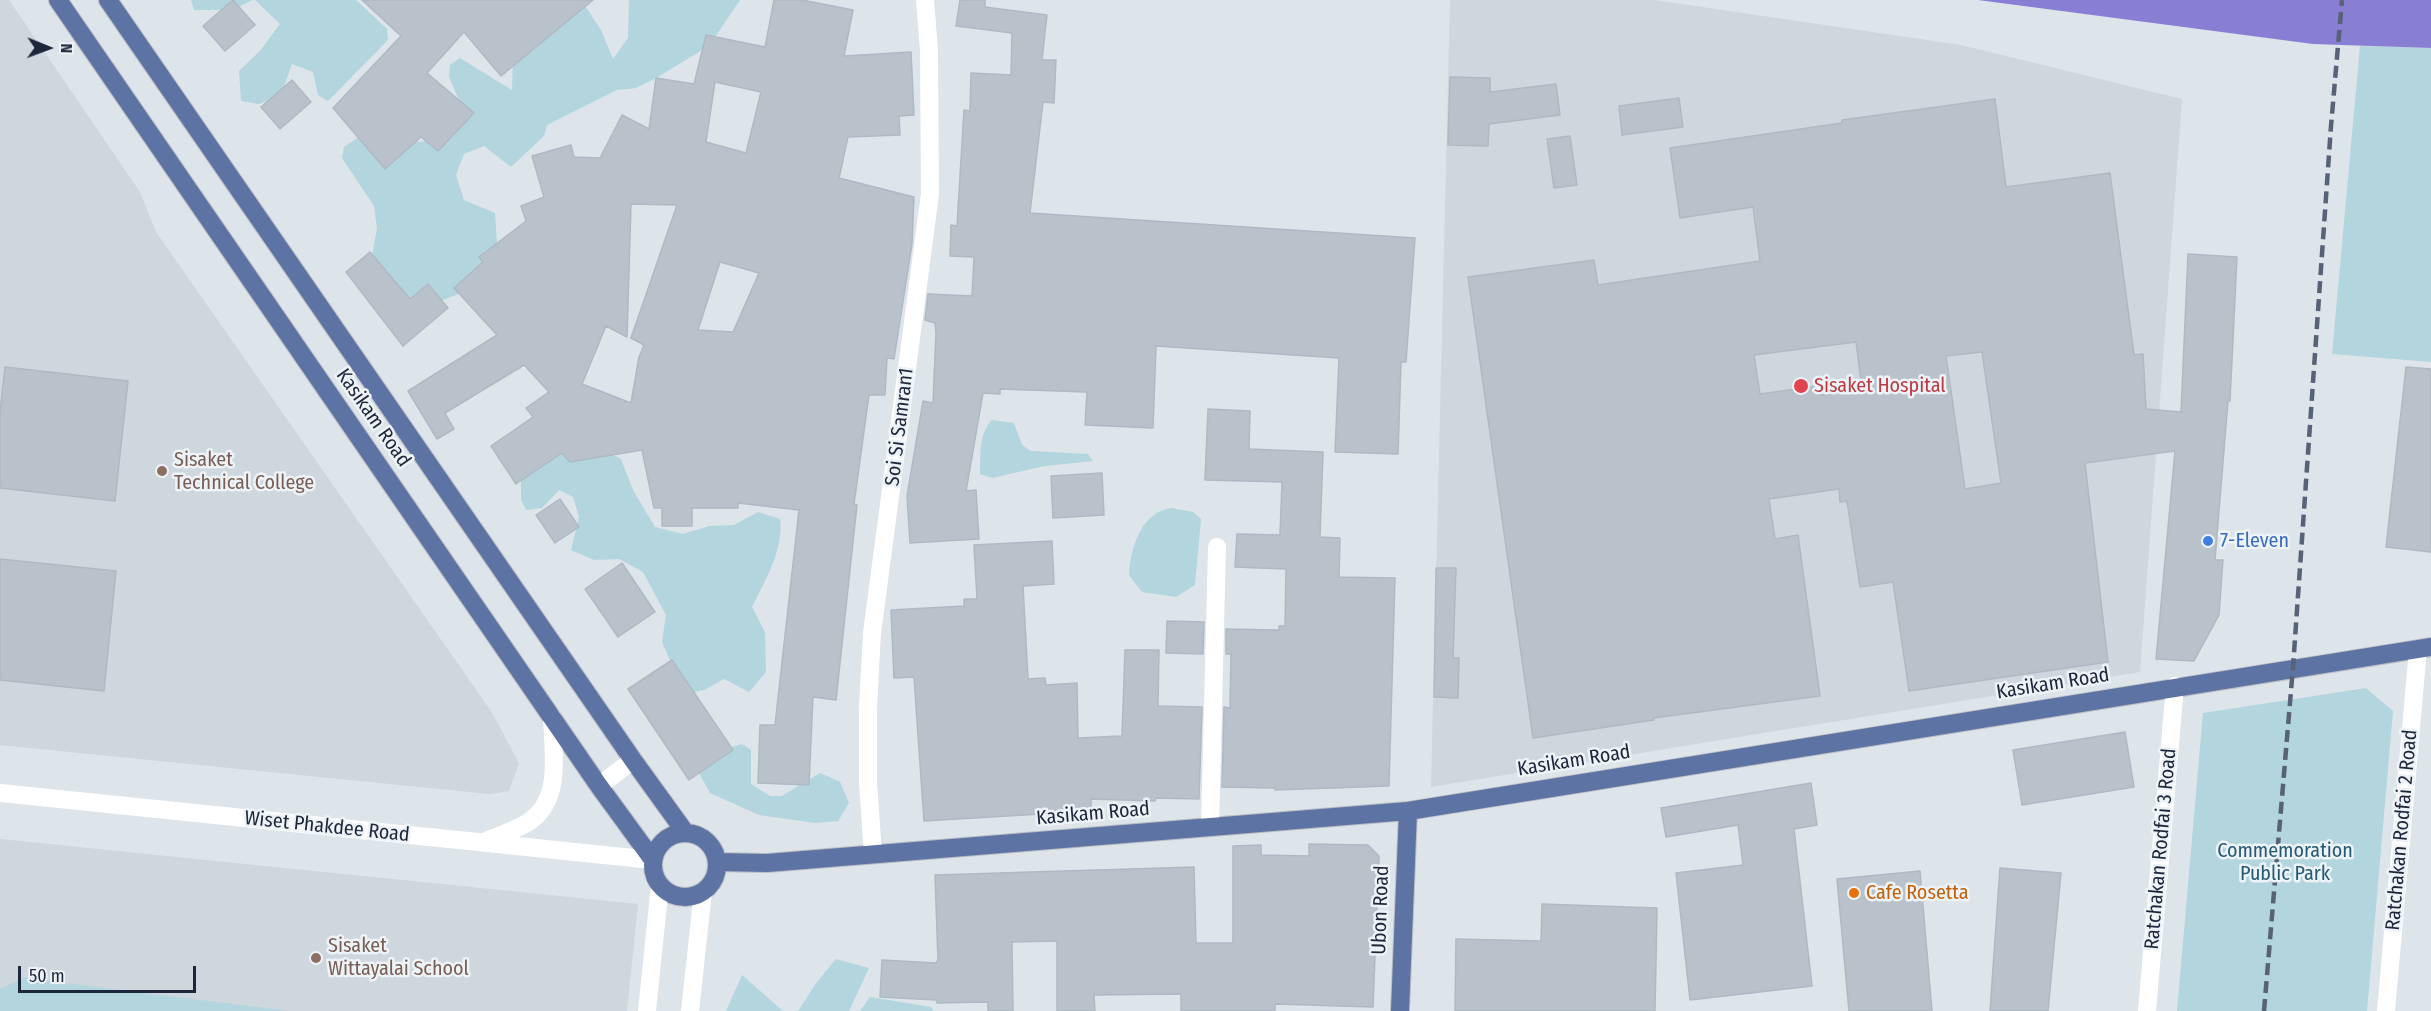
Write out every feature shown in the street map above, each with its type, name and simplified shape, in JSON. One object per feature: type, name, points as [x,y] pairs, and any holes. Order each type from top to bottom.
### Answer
[{"type":"main road","name":"Kasikam Road","points":[[58,0],[599,786],[653,860]]},
{"type":"main road","name":"Kasikam Road","points":[[108,0],[685,832]]},
{"type":"main road","name":"Kasikam Road","points":[[717,862],[767,863],[1408,811],[2425,647]]},
{"type":"main road","name":"Ubon Road","points":[[1400,1011],[1408,811]]},
{"type":"main road","points":[[685,832],[693,833],[707,841],[717,862],[714,879],[703,891],[695,896],[676,896],[660,885],[653,869],[653,860],[661,843],[676,834],[685,832]]},
{"type":"street","name":"Soi Si Samran1","points":[[873,854],[868,772],[868,707],[872,633],[930,194],[929,51],[925,0]]},
{"type":"street","points":[[1210,827],[1217,547]]},
{"type":"street","name":"Ratchakan Rodfai 2 Road","points":[[2386,1011],[2425,647]]},
{"type":"street","name":"Ratchakan Rodfai 3 Road","points":[[2147,1011],[2175,687]]},
{"type":"street","points":[[483,843],[529,822],[549,802],[554,772],[552,717]]},
{"type":"street","points":[[599,786],[633,760]]},
{"type":"street","name":"Wiset Phakdee Road","points":[[0,794],[653,860]]},
{"type":"street","points":[[647,1011],[660,885]]},
{"type":"street","points":[[690,1011],[703,891]]},
{"type":"shaded area","name":"Sisaket Technical College","points":[[0,0],[9,0],[140,192],[156,232],[491,711],[519,763],[509,791],[490,794],[0,745]]},
{"type":"shaded area","name":"Sisaket Hospital","points":[[1450,0],[1654,0],[1961,45],[2182,99],[2140,672],[1431,787]]},
{"type":"shaded area","points":[[1978,0],[2431,0],[2431,48],[2313,44]]},
{"type":"shaded area","name":"Sisaket Wittayalai School","points":[[0,839],[638,904],[627,1011],[0,1011]]},
{"type":"green space","points":[[191,0],[253,0],[231,10],[194,10]]},
{"type":"green space","points":[[255,0],[356,0],[387,29],[388,40],[328,101],[318,95],[313,72],[292,64],[281,95],[259,104],[241,101],[239,71],[260,51],[280,24]]},
{"type":"green space","points":[[629,0],[740,0],[715,37],[699,52],[636,88],[617,90],[547,125],[544,136],[511,167],[484,146],[464,154],[456,175],[464,200],[495,213],[498,259],[466,291],[423,308],[400,310],[371,262],[377,228],[374,206],[342,158],[344,147],[363,134],[386,133],[419,142],[453,137],[467,119],[449,77],[450,65],[460,58],[512,90],[513,52],[584,4],[601,30],[613,59],[628,38]]},
{"type":"green space","points":[[2360,46],[2431,48],[2431,362],[2332,354]]},
{"type":"green space","points":[[992,420],[1014,423],[1022,445],[1031,451],[1088,454],[1093,461],[1045,466],[992,478],[980,474],[982,438]]},
{"type":"green space","points":[[557,445],[600,448],[621,459],[633,490],[655,527],[683,534],[709,526],[734,525],[758,512],[780,519],[776,553],[768,576],[752,607],[765,632],[766,672],[749,692],[724,679],[704,690],[685,694],[662,642],[666,615],[643,572],[619,559],[594,560],[571,550],[579,517],[573,497],[559,490],[542,508],[526,510],[521,499],[521,476]]},
{"type":"green space","points":[[1171,508],[1193,512],[1201,519],[1195,585],[1176,597],[1142,592],[1129,575],[1132,554],[1139,533],[1152,517],[1160,511]]},
{"type":"green space","name":"Commemoration Public Park","points":[[2366,688],[2393,711],[2367,1011],[2177,1011],[2203,713]]},
{"type":"green space","points":[[742,744],[751,750],[751,784],[770,796],[782,796],[820,773],[840,782],[849,803],[838,821],[815,823],[759,815],[710,793],[699,773],[710,753]]},
{"type":"green space","points":[[836,959],[869,968],[849,1011],[798,1011],[817,982]]},
{"type":"green space","points":[[742,975],[783,1011],[726,1011]]},
{"type":"green space","points":[[24,978],[289,1011],[0,1011],[0,989]]},
{"type":"green space","points":[[870,997],[931,1007],[934,1011],[860,1011]]},
{"type":"building","points":[[233,0],[255,25],[225,51],[203,26]]},
{"type":"building","points":[[362,0],[593,0],[501,76],[464,32],[427,73],[474,113],[438,151],[421,137],[385,169],[333,108],[401,36]]},
{"type":"building","points":[[774,0],[802,0],[853,10],[844,56],[911,52],[914,115],[899,116],[900,135],[848,137],[839,178],[914,197],[912,244],[894,359],[887,358],[885,395],[869,395],[854,504],[857,505],[836,700],[813,697],[809,785],[758,783],[760,725],[775,725],[799,510],[738,503],[738,508],[692,508],[692,526],[662,526],[662,508],[654,508],[642,450],[570,462],[562,453],[516,484],[491,446],[533,417],[526,408],[549,392],[524,365],[445,413],[454,429],[437,439],[408,391],[497,335],[454,288],[483,262],[479,257],[526,221],[521,206],[544,197],[532,156],[571,145],[574,157],[600,158],[622,115],[649,129],[656,78],[694,84],[706,35],[765,47]],"holes":[[[715,82],[761,92],[746,153],[706,142]],[[631,204],[677,205],[631,338],[644,345],[639,357],[631,403],[582,384],[606,326],[627,337]],[[720,262],[759,273],[733,332],[698,330]]]},
{"type":"building","points":[[960,0],[985,0],[985,7],[1047,15],[1042,60],[1056,60],[1054,103],[1043,102],[1030,213],[1415,238],[1406,362],[1401,362],[1398,454],[1335,452],[1339,358],[1156,346],[1153,428],[1085,425],[1087,392],[1000,389],[1000,394],[983,393],[966,491],[976,490],[979,539],[910,543],[907,496],[923,401],[933,403],[936,333],[935,323],[925,320],[928,294],[972,296],[974,257],[950,256],[951,225],[957,226],[964,110],[970,111],[971,73],[1011,75],[1012,33],[956,26]]},
{"type":"building","points":[[1450,77],[1490,78],[1490,92],[1556,84],[1560,115],[1489,124],[1488,146],[1448,145]]},
{"type":"building","points":[[292,80],[311,102],[280,129],[261,107]]},
{"type":"building","points":[[1679,98],[1683,127],[1622,135],[1619,106]]},
{"type":"building","points":[[1995,99],[2006,187],[2110,173],[2134,355],[2143,354],[2146,409],[2181,412],[2188,254],[2237,257],[2230,401],[2228,401],[2215,560],[2223,560],[2219,615],[2194,661],[2156,659],[2175,451],[2085,463],[2108,662],[1909,691],[1893,582],[1860,587],[1847,501],[1840,502],[1839,489],[1769,499],[1775,539],[1798,535],[1820,696],[1653,718],[1654,720],[1533,738],[1468,277],[1594,260],[1598,285],[1760,261],[1753,207],[1680,218],[1670,148],[1842,123],[1842,120]],"holes":[[[1856,342],[1862,389],[1820,395],[1819,386],[1760,394],[1754,355]],[[1982,352],[2001,483],[1965,489],[1946,356]]]},
{"type":"building","points":[[1570,136],[1577,185],[1554,188],[1547,139]]},
{"type":"building","points":[[370,252],[410,299],[428,284],[448,308],[403,346],[346,272]]},
{"type":"building","points":[[5,367],[128,381],[115,501],[0,488],[0,412]]},
{"type":"building","points":[[2406,367],[2431,369],[2431,552],[2386,547]]},
{"type":"building","points":[[1208,409],[1250,411],[1249,449],[1323,452],[1320,537],[1340,538],[1339,577],[1395,578],[1389,786],[1275,790],[1275,788],[1222,787],[1224,707],[1230,708],[1231,654],[1226,654],[1226,629],[1279,630],[1279,626],[1285,626],[1286,569],[1235,567],[1237,534],[1280,535],[1282,482],[1205,480]]},
{"type":"building","points":[[1102,473],[1104,515],[1053,518],[1051,476]]},
{"type":"building","points":[[560,499],[579,527],[555,543],[536,515]]},
{"type":"building","points":[[1052,541],[1054,584],[1023,586],[1028,679],[1045,678],[1046,685],[1077,683],[1078,738],[1122,736],[1125,650],[1159,650],[1158,706],[1202,707],[1199,799],[1156,798],[1155,801],[1091,799],[1091,811],[924,821],[914,677],[894,678],[891,610],[964,606],[964,599],[977,599],[974,545]]},
{"type":"building","points":[[0,559],[116,571],[104,691],[0,680]]},
{"type":"building","points":[[622,563],[655,612],[618,637],[585,589]]},
{"type":"building","points":[[1436,568],[1456,568],[1453,658],[1459,658],[1458,698],[1434,697]]},
{"type":"building","points":[[1167,621],[1204,622],[1203,654],[1166,653]]},
{"type":"building","points":[[672,660],[733,750],[689,780],[628,689]]},
{"type":"building","points":[[2125,732],[2134,787],[2022,805],[2013,750]]},
{"type":"building","points":[[1811,783],[1817,825],[1794,829],[1812,986],[1690,1000],[1676,873],[1743,865],[1738,825],[1666,837],[1661,808]]},
{"type":"building","points":[[1309,844],[1368,845],[1379,856],[1373,1007],[1275,1004],[1275,1011],[1181,1011],[1181,994],[1094,995],[1095,1011],[1057,1011],[1057,941],[1012,942],[1013,1011],[988,1011],[988,1002],[937,1003],[937,1000],[880,997],[882,960],[936,963],[938,960],[935,875],[1194,867],[1196,943],[1233,943],[1233,846],[1261,845],[1261,855],[1309,856]]},
{"type":"building","points":[[2000,868],[2061,873],[2048,1011],[1990,1011]]},
{"type":"building","points":[[1920,871],[1932,1011],[1849,1011],[1837,879]]},
{"type":"building","points":[[1542,904],[1657,908],[1655,1011],[1455,1011],[1456,939],[1541,941]]},
{"type":"railway","points":[[2264,1011],[2293,667],[2342,0]]},
{"type":"place","name":"Sisaket Hospital","points":[[1801,386]]},
{"type":"place","name":"Sisaket Technical College","points":[[162,471]]},
{"type":"place","name":"7-Eleven","points":[[2208,541]]},
{"type":"place","name":"Cafe Rosetta","points":[[1854,893]]},
{"type":"place","name":"Sisaket Wittayalai School","points":[[316,958]]}]
